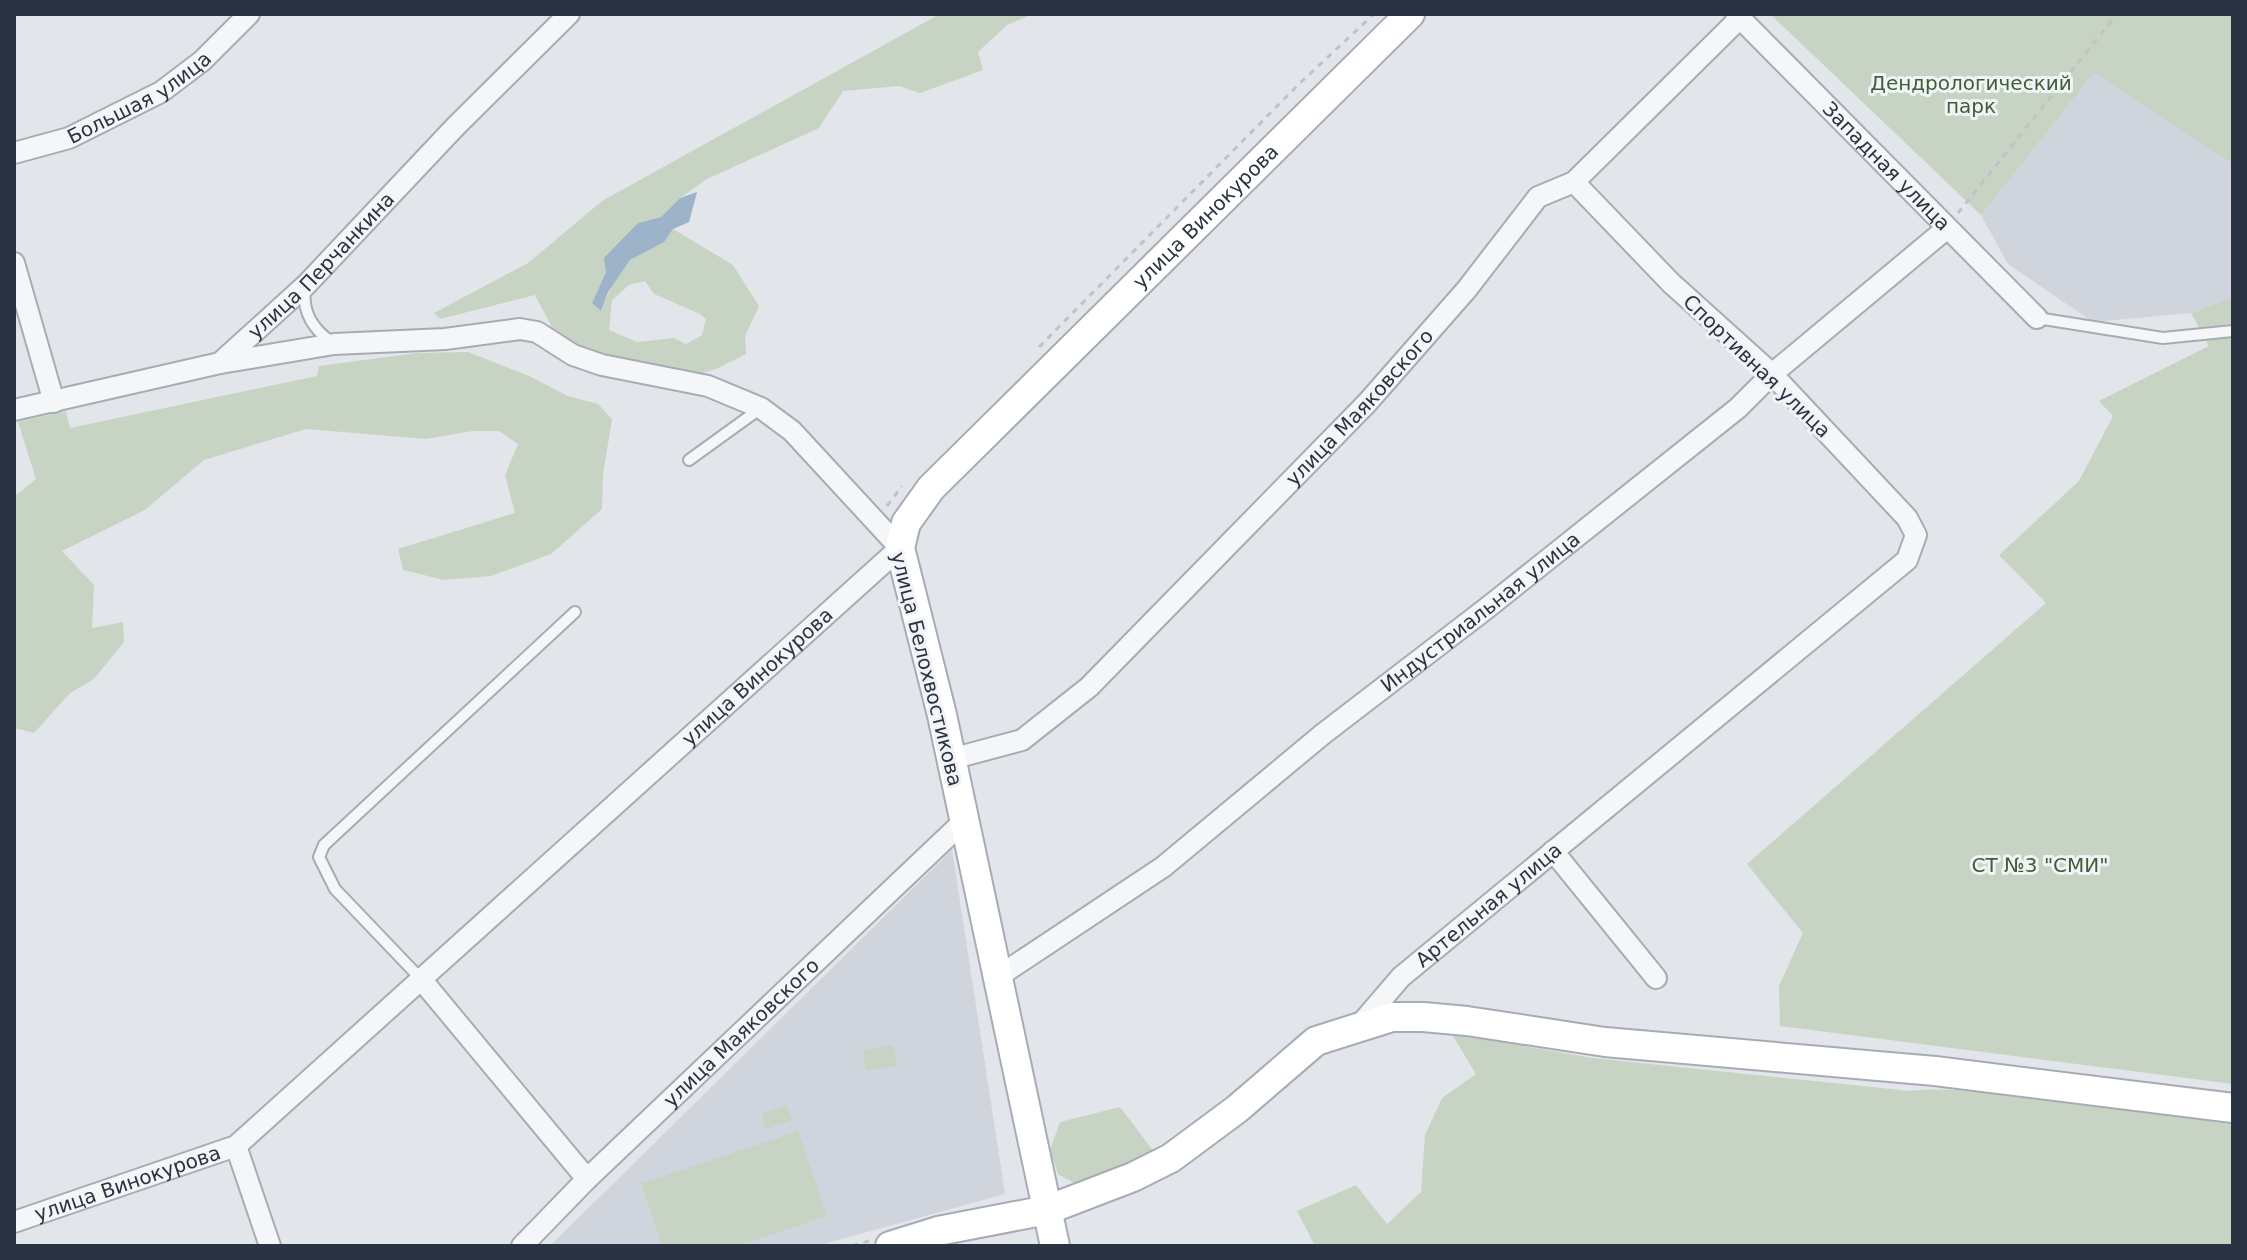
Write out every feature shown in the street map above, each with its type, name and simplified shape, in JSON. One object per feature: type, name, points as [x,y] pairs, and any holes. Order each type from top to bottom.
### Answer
[{"type":"main road","name":"улица Винокурова","points":[[900,548],[906,523],[931,488],[1410,14]]},
{"type":"main road","name":"улица Белохвостикова","points":[[900,548],[951,759],[1055,1246]]},
{"type":"main road","points":[[885,1242],[1047,1210],[1133,1177],[1171,1158],[1237,1109],[1316,1041],[1392,1017],[1423,1017],[1605,1042],[1935,1071],[2233,1108]]},
{"type":"street","name":"Большая улица","points":[[14,153],[69,138],[161,92],[202,61],[249,14]]},
{"type":"street","name":"улица Перчанкина","points":[[14,410],[220,363],[306,285],[456,126],[569,14]]},
{"type":"street","name":"Западная улица","points":[[1738,16],[2037,318]]},
{"type":"street","name":"улица Маяковского","points":[[951,759],[1022,740],[1089,687],[1367,403],[1467,289],[1538,197],[1574,182],[1738,16]]},
{"type":"street","name":"Спортивная улица","points":[[1574,182],[1671,283],[1772,374],[1907,518],[1916,535],[1907,560]]},
{"type":"street","name":"Индустриальная улица","points":[[999,976],[1163,867],[1323,734],[1738,408],[1772,374],[1946,229]]},
{"type":"street","points":[[14,263],[54,402]]},
{"type":"street","name":"улица Белохвостикова","points":[[220,363],[334,344],[445,339],[520,329],[537,332],[573,355],[602,365],[708,386],[761,408],[792,431],[900,548]]},
{"type":"street","name":"улица Винокурова","points":[[14,1222],[236,1146],[900,548]]},
{"type":"street","name":"Артельная улица","points":[[1359,1026],[1401,977],[1907,560]]},
{"type":"street","name":"улица Маяковского","points":[[522,1246],[587,1179],[964,821]]},
{"type":"street","points":[[1553,851],[1656,978]]},
{"type":"street","points":[[420,978],[587,1179]]},
{"type":"street","points":[[236,1146],[270,1246]]},
{"type":"lane","points":[[306,285],[304,299],[317,333],[334,344]]},
{"type":"lane","points":[[2037,318],[2163,338],[2233,331]]},
{"type":"lane","points":[[689,460],[761,408]]},
{"type":"lane","points":[[420,978],[335,889],[319,857],[324,845],[575,612]]},
{"type":"path","points":[[1038,347],[1288,95],[1374,14]]},
{"type":"path","points":[[1946,229],[2117,14]]},
{"type":"path","points":[[896,493],[907,482]]},
{"type":"path","points":[[852,1246],[885,1242]]},
{"type":"shaded area","points":[[2094,73],[2233,164],[2233,297],[2191,313],[2093,322],[2008,264],[1981,215]]},
{"type":"shaded area","points":[[952,850],[1005,1194],[816,1246],[550,1246]]},
{"type":"green space","points":[[940,14],[1033,14],[1007,25],[978,52],[983,70],[920,93],[899,86],[843,91],[819,128],[707,179],[680,198],[661,217],[638,223],[606,272],[592,303],[601,311],[621,270],[663,240],[673,229],[733,265],[759,306],[745,336],[746,354],[716,369],[692,376],[592,354],[555,333],[535,295],[440,319],[434,313],[528,263],[602,201]],"holes":[[[645,281],[654,294],[706,319],[702,335],[686,344],[674,338],[637,342],[609,330],[612,300],[629,285]]]},
{"type":"green space","name":"Дендрологический парк","points":[[1770,14],[2233,14],[2233,164],[2094,73],[1981,215]]},
{"type":"green space","name":"СТ №3 \"СМИ\"","points":[[2233,297],[2233,1084],[1780,1026],[1779,986],[1803,933],[1747,864],[2046,603],[1999,555],[2079,481],[2113,416],[2099,401],[2209,346],[2191,313]]},
{"type":"green space","points":[[468,352],[529,376],[568,396],[598,404],[612,419],[603,475],[602,509],[551,554],[491,576],[444,580],[403,570],[398,549],[515,513],[505,475],[518,444],[499,431],[473,431],[426,439],[306,429],[204,460],[145,510],[62,551],[94,585],[92,628],[123,622],[124,642],[94,679],[70,693],[34,733],[14,728],[14,497],[36,479],[18,422],[66,411],[70,428],[317,376],[319,366],[417,353]]},
{"type":"green space","points":[[1451,1033],[1592,1058],[1910,1091],[1974,1091],[2161,1111],[2233,1125],[2233,1246],[1315,1246],[1297,1211],[1356,1185],[1387,1224],[1421,1192],[1425,1135],[1442,1098],[1476,1074]]},
{"type":"green space","points":[[893,1045],[897,1066],[866,1071],[863,1051]]},
{"type":"green space","points":[[786,1105],[792,1120],[766,1129],[761,1114]]},
{"type":"green space","points":[[1120,1107],[1154,1152],[1076,1184],[1058,1174],[1050,1150],[1060,1122]]},
{"type":"green space","points":[[798,1131],[827,1216],[738,1246],[662,1246],[641,1184]]},
{"type":"water","points":[[697,192],[689,222],[673,229],[664,242],[630,260],[608,292],[601,311],[592,303],[606,272],[604,258],[638,223],[661,217],[680,198]]}]
